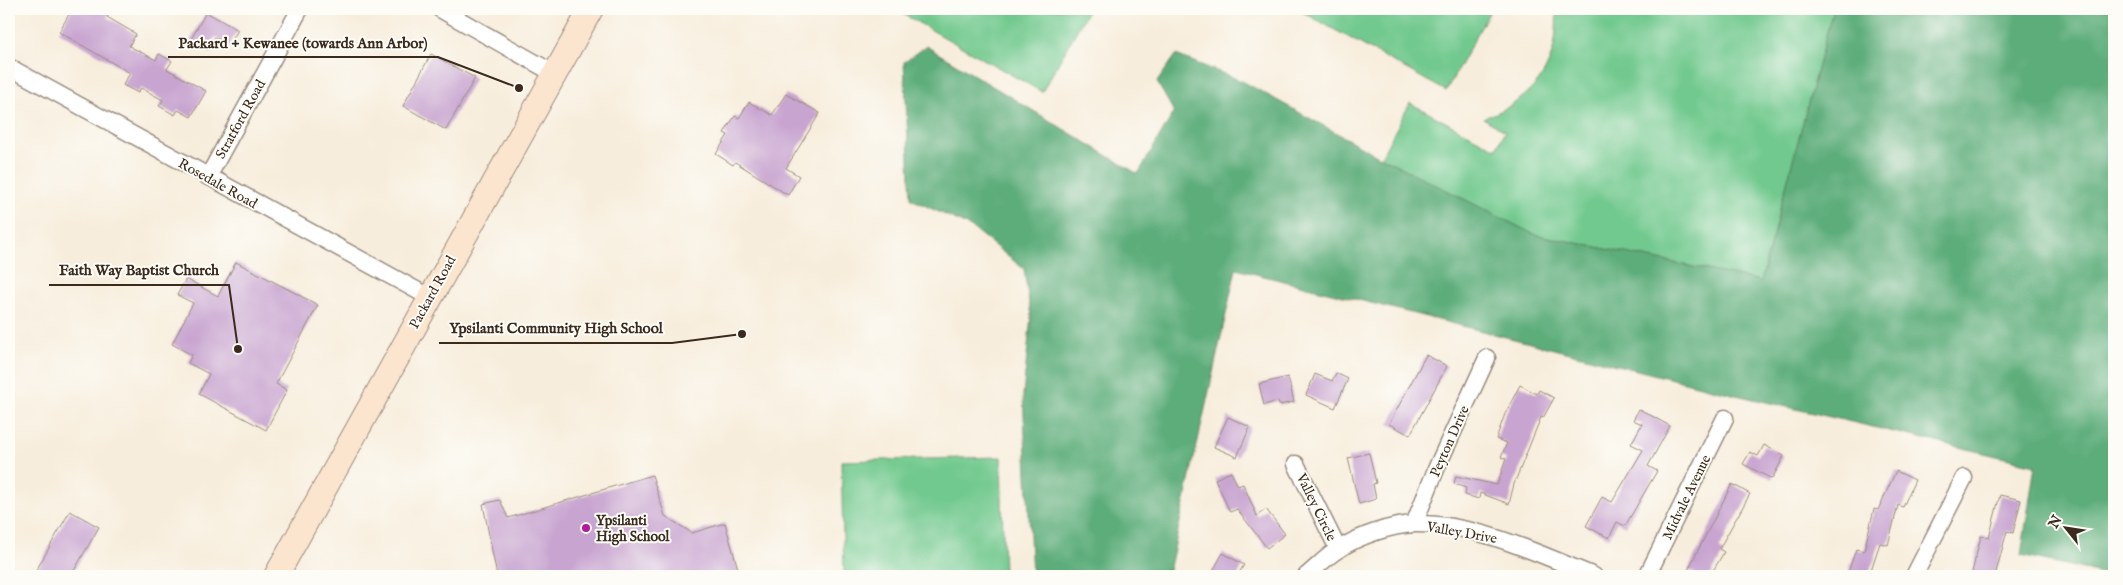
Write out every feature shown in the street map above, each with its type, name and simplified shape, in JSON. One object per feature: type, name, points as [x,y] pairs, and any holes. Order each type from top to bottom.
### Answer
[{"type":"main road","name":"Packard Road","points":[[276,576],[429,297],[591,9]]},
{"type":"street","name":"Stratford Road","points":[[208,177],[300,9]]},
{"type":"street","points":[[440,9],[554,74]]},
{"type":"street","name":"Rosedale Road","points":[[9,67],[429,297]]},
{"type":"street","name":"Peyton Drive","points":[[1414,524],[1437,467],[1487,358]]},
{"type":"street","name":"Midvale Avenue","points":[[1647,576],[1725,418]]},
{"type":"street","name":"Valley Circle","points":[[1296,464],[1338,549]]},
{"type":"street","points":[[1914,576],[1964,478]]},
{"type":"street","name":"Valley Drive","points":[[1306,576],[1338,549],[1391,528],[1414,524],[1450,528],[1504,540],[1594,576]]},
{"type":"green space","points":[[894,9],[1089,9],[1042,92]]},
{"type":"green space","points":[[1297,9],[1491,9],[1446,91]]},
{"type":"green space","points":[[1556,9],[1833,9],[1761,281],[1533,234],[1381,157],[1410,103],[1496,149],[1505,131],[1483,118],[1517,101],[1541,77],[1549,63],[1554,47]]},
{"type":"green space","points":[[1833,9],[2114,9],[2114,576],[2021,555],[2035,465],[1736,395],[1236,269],[1168,576],[1032,576],[1023,395],[1031,316],[1024,269],[971,227],[911,199],[904,62],[926,46],[1138,174],[1174,112],[1157,82],[1176,55],[1242,81],[1373,153],[1533,234],[1761,281]]},
{"type":"green space","points":[[1001,457],[1004,576],[844,576],[841,461]]},
{"type":"building","points":[[72,9],[112,9],[107,17],[136,34],[129,46],[156,60],[159,54],[172,61],[167,69],[206,91],[191,117],[178,110],[175,115],[159,106],[163,100],[141,88],[138,93],[123,85],[130,73],[59,32]]},
{"type":"building","points":[[206,12],[238,30],[229,45],[215,37],[208,50],[190,41]]},
{"type":"building","points":[[431,54],[475,78],[446,130],[403,106]]},
{"type":"building","points":[[786,94],[820,113],[786,168],[799,176],[788,195],[735,162],[733,165],[716,154],[728,135],[724,133],[735,116],[739,118],[749,102],[772,115]]},
{"type":"building","points":[[236,262],[318,305],[276,384],[287,390],[266,430],[199,394],[209,374],[188,363],[192,355],[172,344],[193,303],[177,295],[186,279],[218,296]]},
{"type":"building","points":[[1426,355],[1447,366],[1410,435],[1389,424]]},
{"type":"building","points":[[1336,373],[1348,379],[1335,408],[1306,395],[1315,374],[1332,381]]},
{"type":"building","points":[[1288,377],[1294,402],[1279,405],[1278,401],[1264,405],[1259,384]]},
{"type":"building","points":[[1520,385],[1537,394],[1539,390],[1554,398],[1543,418],[1541,417],[1514,484],[1509,504],[1480,493],[1479,499],[1465,495],[1466,488],[1454,484],[1456,476],[1497,485],[1506,459],[1501,457],[1507,443],[1496,439],[1505,414]]},
{"type":"building","points":[[1639,409],[1670,426],[1648,466],[1657,471],[1625,526],[1617,522],[1609,538],[1586,526],[1602,497],[1612,502],[1643,450],[1631,444],[1642,424],[1633,420]]},
{"type":"building","points":[[1228,417],[1250,427],[1237,457],[1214,447]]},
{"type":"building","points":[[1764,445],[1784,456],[1772,479],[1743,464],[1750,452],[1758,456]]},
{"type":"building","points":[[1369,453],[1376,483],[1373,484],[1376,499],[1359,504],[1348,458]]},
{"type":"building","points":[[1896,471],[1915,480],[1903,507],[1898,505],[1888,545],[1880,543],[1869,576],[1847,576],[1856,549],[1864,551],[1874,509],[1878,510]]},
{"type":"building","points":[[1231,472],[1238,486],[1243,484],[1257,516],[1266,509],[1285,534],[1267,548],[1237,509],[1230,512],[1215,479]]},
{"type":"building","name":"Ypsilanti High School","points":[[652,475],[665,516],[692,533],[725,523],[740,576],[497,576],[483,504],[500,500],[508,518]]},
{"type":"building","points":[[1732,484],[1750,494],[1719,549],[1724,552],[1710,576],[1700,576],[1688,570]]},
{"type":"building","points":[[2000,495],[2021,500],[2013,533],[2007,531],[1995,576],[1971,576],[1981,536],[1989,538]]},
{"type":"building","points":[[70,511],[99,527],[71,576],[33,576]]},
{"type":"building","points":[[1223,553],[1244,565],[1237,576],[1210,576]]},
{"type":"place","name":"Packard + Kewanee (towards Ann Arbor)","points":[[519,88]]},
{"type":"place","name":"Ypsilanti Community High School","points":[[742,334]]},
{"type":"place","name":"Faith Way Baptist Church","points":[[238,349]]},
{"type":"place","name":"Ypsilanti High School","points":[[586,528]]}]
